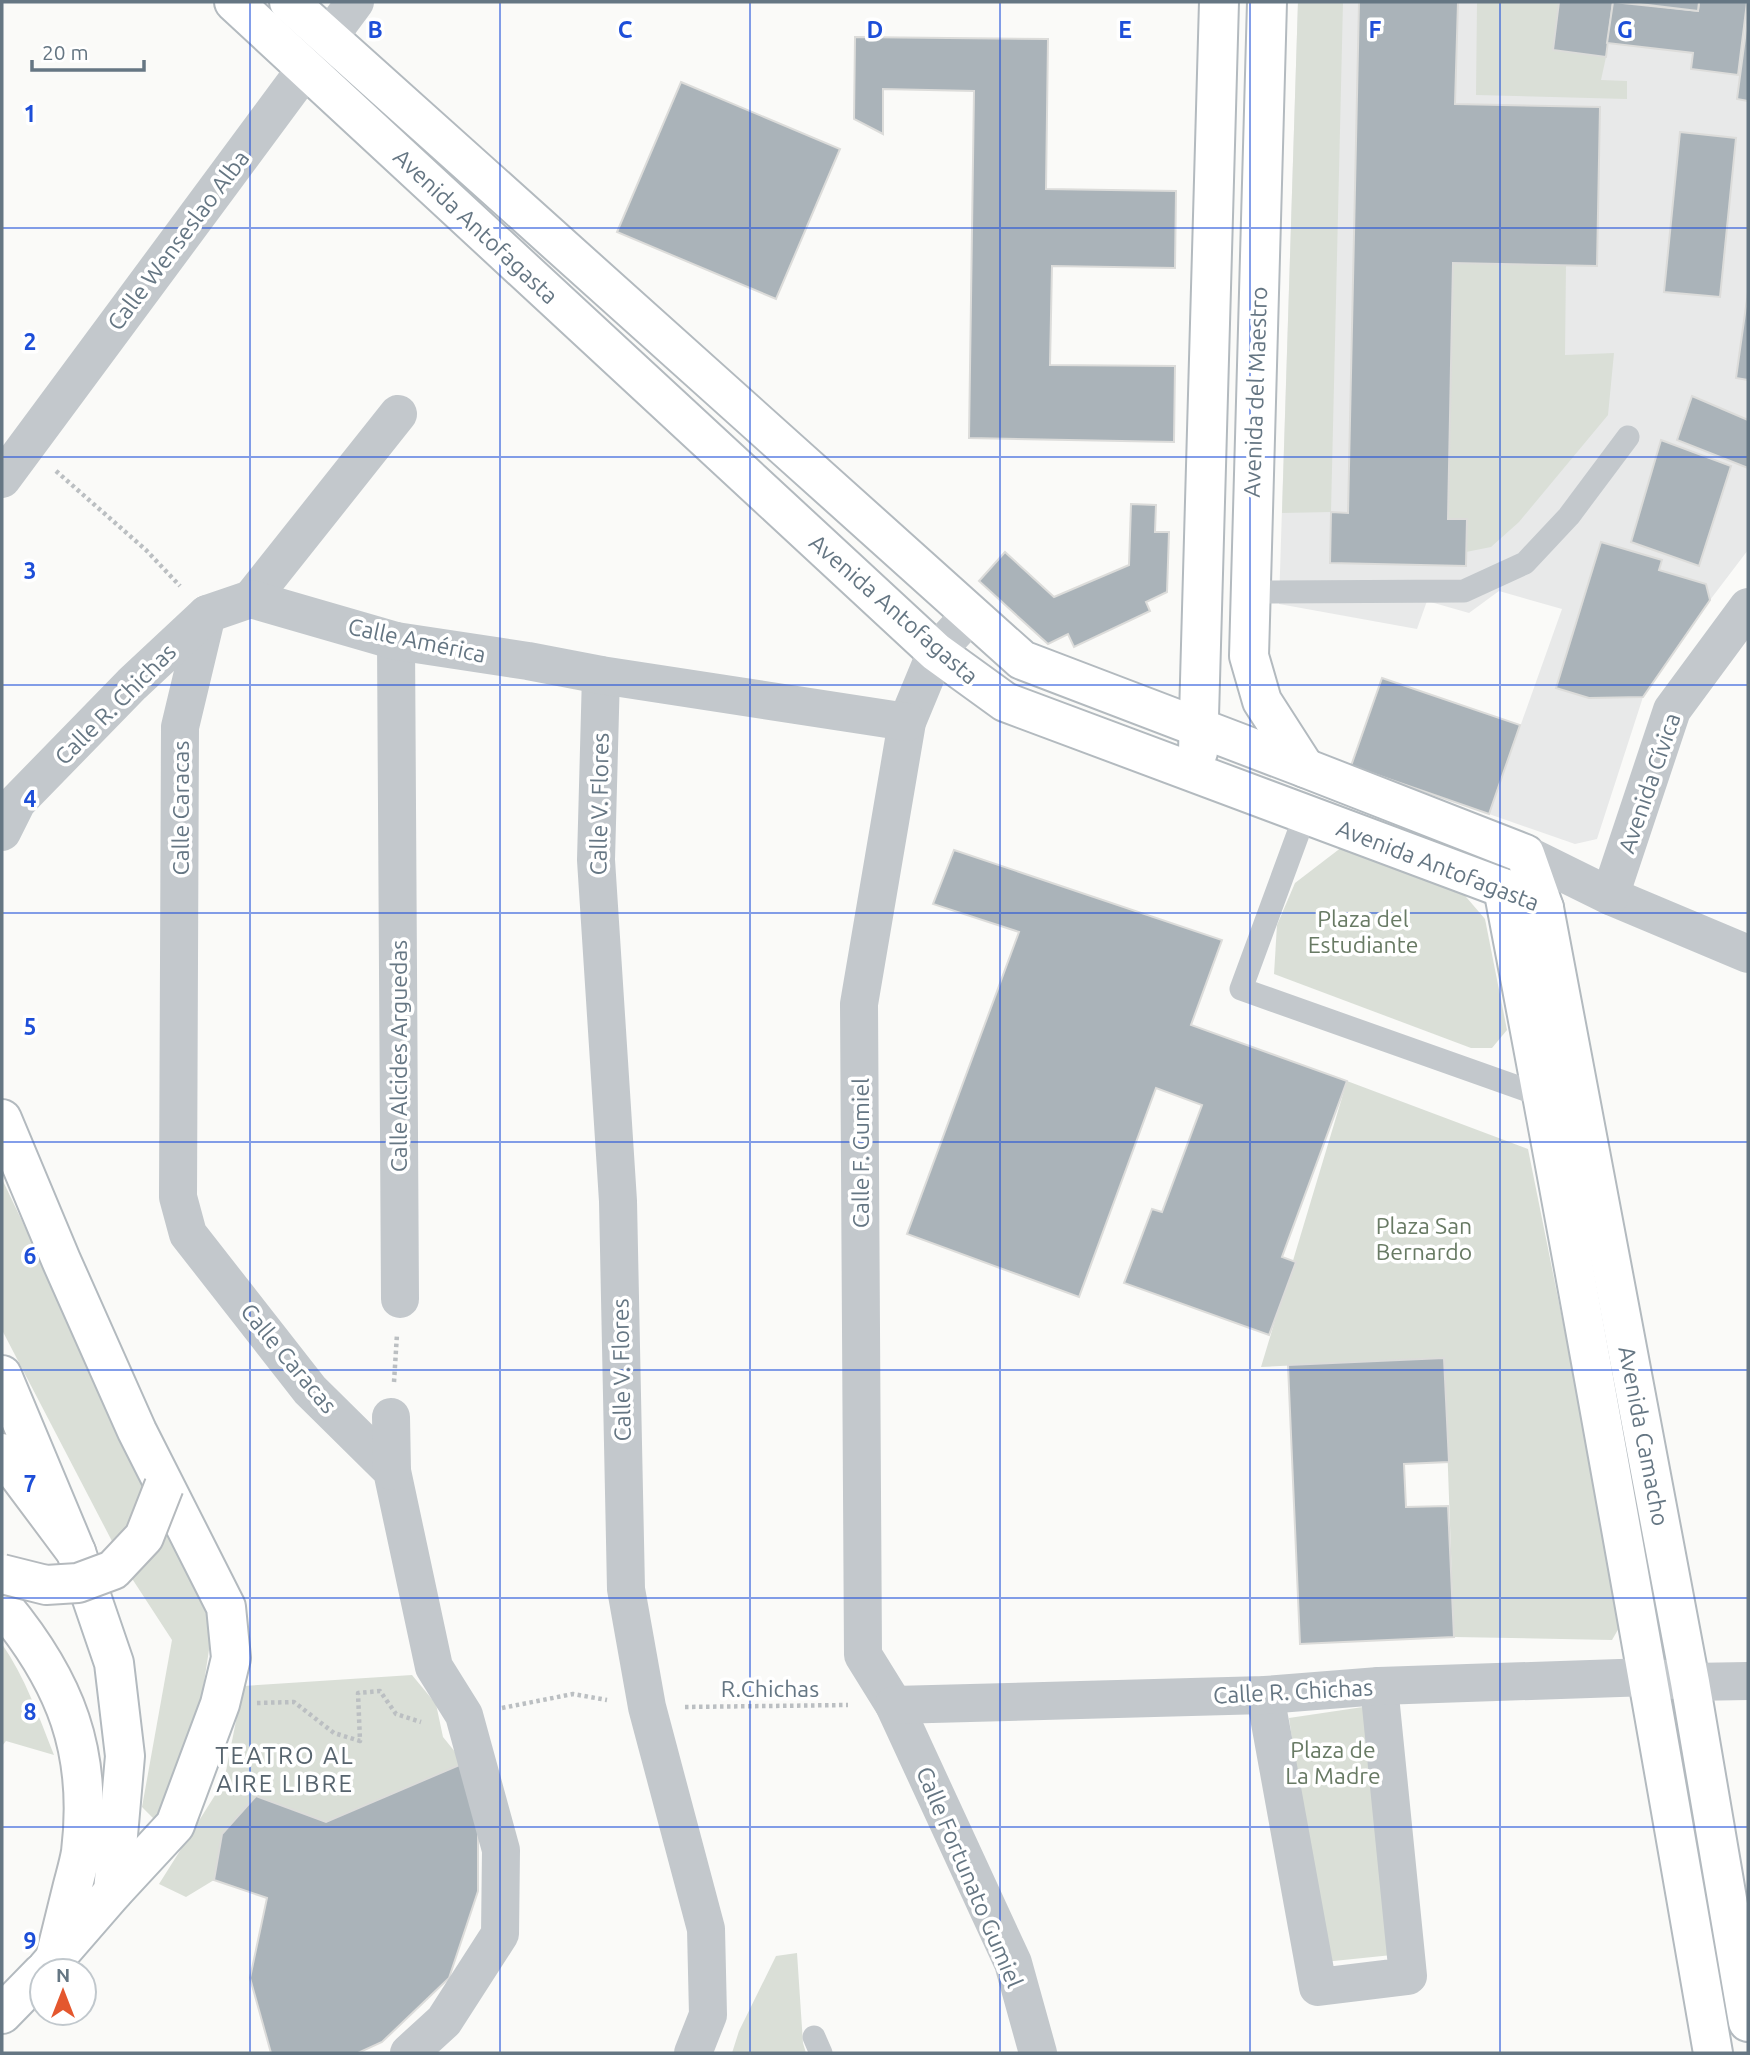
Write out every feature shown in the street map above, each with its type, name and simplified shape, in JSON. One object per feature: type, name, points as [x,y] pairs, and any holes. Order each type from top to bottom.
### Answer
[{"type":"main road","name":"Avenida Antofagasta","points":[[234,2],[936,652],[1004,702],[1503,888],[1544,908]]},
{"type":"main road","name":"Avenida Antofagasta","points":[[289,2],[1022,660],[1525,854]]},
{"type":"main road","name":"Avenida del Maestro","points":[[1197,773],[1219,2]]},
{"type":"main road","name":"Avenida del Maestro","points":[[1266,2],[1249,656],[1262,701],[1305,768]]},
{"type":"main road","name":"Avenida Camacho","points":[[1525,854],[1544,908],[1690,1682],[1748,2022]]},
{"type":"main road","name":"Avenida Camacho","points":[[1503,888],[1649,1677],[1713,2053]]},
{"type":"main road","points":[[2,1119],[137,1431],[226,1607],[231,1658],[220,1704],[175,1825],[57,1957]]},
{"type":"main road","points":[[2,1375],[76,1552],[114,1663],[124,1743],[124,1769],[113,1892]]},
{"type":"main road","points":[[2,1453],[76,1552]]},
{"type":"main road","points":[[2,1574],[46,1585],[78,1583],[113,1570],[144,1537],[164,1486]]},
{"type":"main road","points":[[2,1605],[28,1637],[57,1685],[74,1728],[84,1784],[81,1853],[51,1957]]},
{"type":"main road","points":[[2,2014],[28,1988]]},
{"type":"street","name":"Calle Wenseslao Alba","points":[[2,479],[14,434],[355,2]]},
{"type":"street","points":[[207,614],[251,599],[398,414]]},
{"type":"street","name":"Calle América","points":[[251,599],[396,641],[907,722]]},
{"type":"street","name":"Avenida Cívica","points":[[1610,896],[1672,710],[1748,607]]},
{"type":"street","name":"Calle R. Chichas","points":[[2,832],[17,802],[132,684],[207,614]]},
{"type":"street","name":"Calle Caracas","points":[[207,614],[180,727],[178,1198],[188,1234],[310,1390],[392,1471]]},
{"type":"street","name":"Calle F. Gumiel","points":[[894,1705],[863,1655],[859,1004],[907,722],[936,652],[970,615]]},
{"type":"street","name":"Calle Alcides Arguedas","points":[[396,641],[400,1299]]},
{"type":"street","name":"Calle V. Flores","points":[[601,675],[596,860],[618,1201],[626,1589],[647,1707],[706,1929],[708,2015],[693,2053]]},
{"type":"street","name":"Avenida Antofagasta","points":[[1525,854],[1610,896]]},
{"type":"street","points":[[1610,896],[1748,954]]},
{"type":"street","name":"Avenida Antofagasta","points":[[1544,908],[1610,896]]},
{"type":"street","points":[[391,1417],[392,1471],[434,1667],[464,1715],[501,1850],[500,1934],[444,2021],[409,2053]]},
{"type":"street","name":"Calle R. Chichas","points":[[894,1705],[1265,1695],[1379,1686],[1649,1677],[1690,1682],[1748,1681]]},
{"type":"street","points":[[1265,1695],[1318,1987],[1408,1976],[1379,1686]]},
{"type":"street","name":"Calle Fortunato Gumiel","points":[[894,1705],[1013,1963],[1038,2053]]},
{"type":"lane","points":[[1250,593],[1464,591],[1525,563],[1569,516],[1628,437]]},
{"type":"lane","points":[[1305,815],[1241,989],[1543,1096]]},
{"type":"path","points":[[14,434],[146,550],[207,614]]},
{"type":"path","points":[[391,1417],[400,1299]]},
{"type":"path","points":[[220,1704],[294,1702],[334,1733],[360,1741],[358,1693],[380,1691],[396,1714],[422,1722],[464,1715]]},
{"type":"path","name":"R.Chichas","points":[[464,1715],[573,1694],[647,1707],[894,1705]]},
{"type":"shaded area","points":[[1298,2],[1748,2],[1748,550],[1643,697],[1597,839],[1575,844],[1489,814],[1562,609],[1499,591],[1469,613],[1427,601],[1417,629],[1279,604]]},
{"type":"green space","points":[[1298,2],[1343,2],[1331,512],[1282,513]]},
{"type":"green space","points":[[1477,2],[1559,2],[1553,50],[1606,57],[1601,80],[1627,81],[1627,99],[1476,95]]},
{"type":"green space","points":[[1453,263],[1566,265],[1565,355],[1614,353],[1608,415],[1519,522],[1491,547],[1466,552],[1467,519],[1448,519]]},
{"type":"green space","name":"Plaza del Estudiante","points":[[1342,847],[1461,891],[1485,919],[1507,1030],[1492,1048],[1471,1048],[1274,974],[1277,925],[1295,883]]},
{"type":"green space","name":"Plaza San Bernardo","points":[[1347,1081],[1528,1149],[1623,1621],[1612,1640],[1454,1637],[1444,1358],[1261,1367]]},
{"type":"green space","points":[[2,1179],[148,1485],[133,1519],[114,1545],[2,1330]]},
{"type":"green space","points":[[166,1522],[211,1605],[211,1637],[200,1708],[174,1782],[156,1821],[142,1807],[172,1640],[131,1577],[152,1557]]},
{"type":"green space","points":[[2,1644],[25,1684],[54,1755],[6,1741],[2,1746]]},
{"type":"green space","points":[[412,1675],[436,1704],[443,1737],[464,1763],[326,1822],[256,1796],[222,1834],[214,1880],[186,1897],[159,1884],[224,1781],[243,1686]]},
{"type":"green space","name":"Plaza de La Madre","points":[[1363,1707],[1392,1955],[1324,1962],[1289,1718]]},
{"type":"green space","points":[[797,1953],[806,2053],[732,2053],[739,2031],[776,1956]]},
{"type":"building","points":[[1359,2],[1458,2],[1455,104],[1600,107],[1597,266],[1453,263],[1448,519],[1467,519],[1466,566],[1330,563],[1331,512],[1348,513]]},
{"type":"building","points":[[1559,2],[1613,2],[1606,57],[1553,50]]},
{"type":"building","points":[[1613,2],[1698,11],[1699,2],[1747,2],[1738,75],[1691,69],[1693,53],[1607,43]]},
{"type":"building","points":[[1623,2],[1699,2],[1698,11]]},
{"type":"building","points":[[1748,15],[1748,101],[1737,99]]},
{"type":"building","points":[[855,37],[1048,39],[1046,189],[1176,191],[1175,268],[1052,266],[1050,365],[1175,366],[1174,442],[969,438],[974,91],[883,89],[883,134],[854,119]]},
{"type":"building","points":[[681,82],[840,149],[776,299],[617,232]]},
{"type":"building","points":[[1680,132],[1736,138],[1720,297],[1664,292]]},
{"type":"building","points":[[1748,292],[1748,380],[1736,378]]},
{"type":"building","points":[[1692,396],[1748,420],[1748,468],[1677,440]]},
{"type":"building","points":[[1661,440],[1731,466],[1699,566],[1631,542]]},
{"type":"building","points":[[1131,504],[1156,505],[1155,532],[1169,532],[1167,592],[1146,602],[1150,611],[1074,647],[1068,634],[1048,644],[979,581],[1005,552],[1054,597],[1129,565]]},
{"type":"building","points":[[1601,542],[1662,560],[1659,570],[1706,584],[1710,600],[1643,697],[1589,698],[1556,688]]},
{"type":"building","points":[[1382,678],[1520,725],[1489,814],[1351,766]]},
{"type":"building","points":[[954,850],[1222,940],[1191,1025],[1347,1081],[1282,1257],[1296,1262],[1269,1335],[1124,1283],[1152,1209],[1162,1212],[1202,1105],[1156,1088],[1079,1297],[907,1234],[1019,932],[933,904]]},
{"type":"building","points":[[1444,1358],[1449,1462],[1404,1464],[1406,1507],[1448,1506],[1454,1637],[1300,1644],[1288,1365]]},
{"type":"building","points":[[464,1763],[478,1830],[478,1891],[449,1978],[382,2042],[358,2053],[271,2053],[250,1978],[267,1898],[214,1880],[222,1834],[256,1796],[326,1822]]},
{"type":"district","name":"TEATRO AL AIRE LIBRE","points":[[285,1769]]}]
